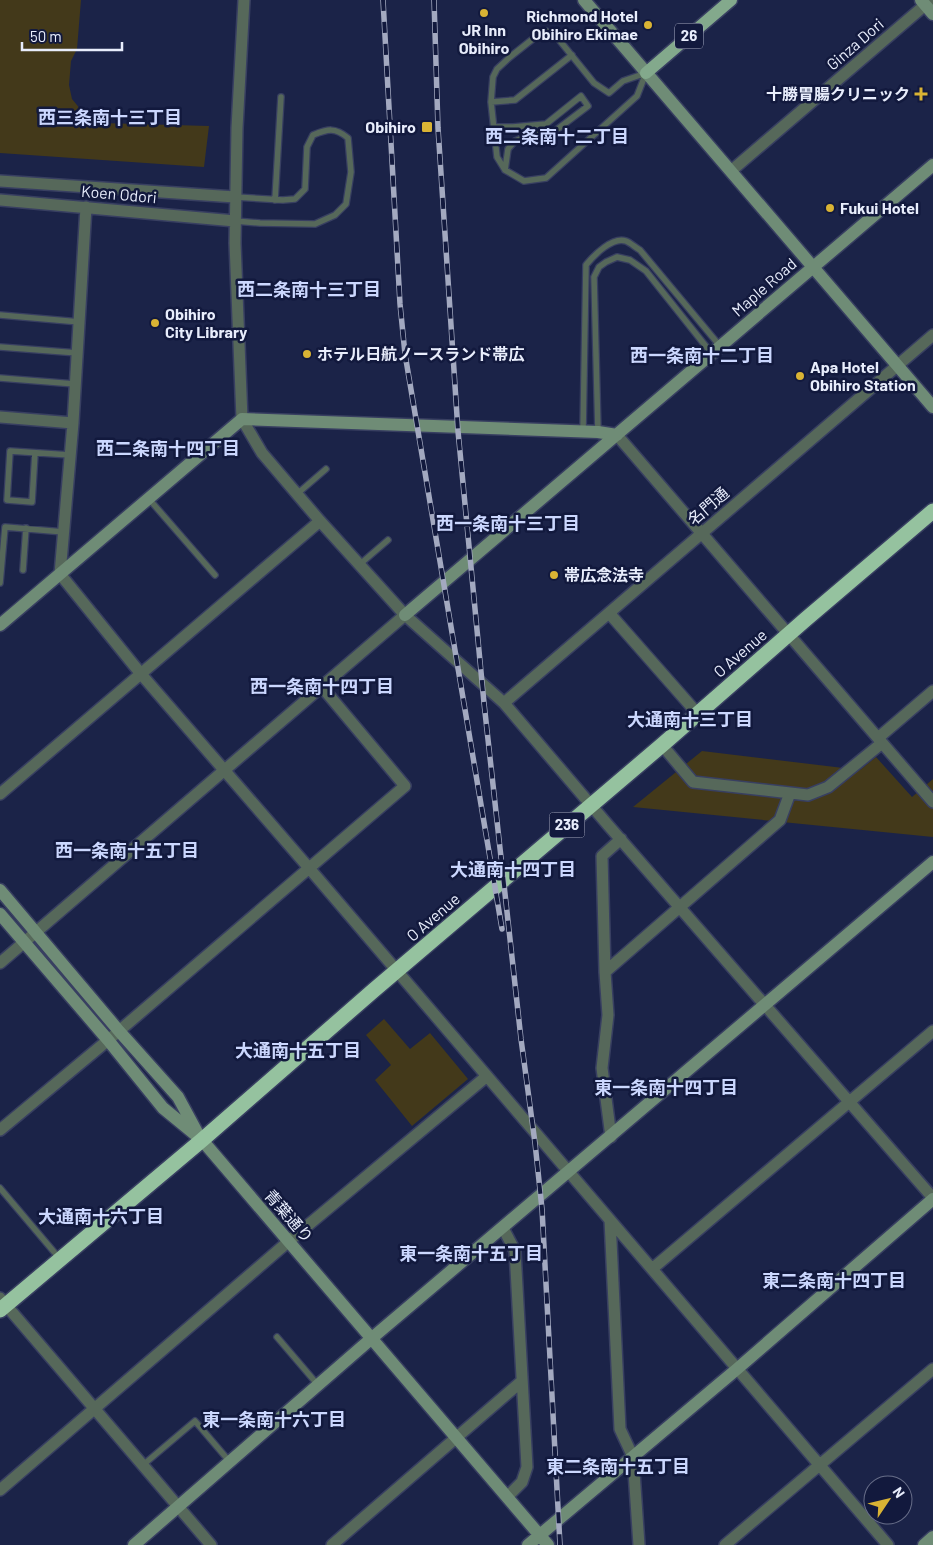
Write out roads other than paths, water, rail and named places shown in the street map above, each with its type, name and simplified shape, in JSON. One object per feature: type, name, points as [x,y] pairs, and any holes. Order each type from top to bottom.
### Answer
[{"type":"highway","name":"O Avenue","points":[[2,1304],[60,1259],[202,1140],[396,971],[933,511]]},
{"type":"main road","name":"26","points":[[646,73],[731,0]]},
{"type":"street","points":[[244,0],[235,197],[242,419],[262,453],[320,521],[405,615],[504,702],[933,1199],[737,1369],[528,1545]]},
{"type":"street","points":[[584,0],[933,407]]},
{"type":"street","name":"Ginza Dori","points":[[731,171],[928,5]]},
{"type":"street","name":"Maple Road","points":[[405,615],[933,165]]},
{"type":"street","name":"Koen Odori","points":[[0,181],[235,197]]},
{"type":"street","name":"Koen Odori","points":[[0,200],[235,221]]},
{"type":"street","points":[[86,207],[76,384],[60,574],[224,772],[309,868],[888,1545]]},
{"type":"street","name":"名門通","points":[[504,702],[933,335]]},
{"type":"street","points":[[0,417],[73,422]]},
{"type":"street","points":[[0,625],[242,419],[598,432],[617,435],[933,802]]},
{"type":"street","points":[[0,794],[320,521]]},
{"type":"street","points":[[609,612],[697,713]]},
{"type":"street","points":[[0,963],[405,615]]},
{"type":"street","points":[[0,1130],[119,1031],[405,786],[322,687]]},
{"type":"street","points":[[662,745],[693,782],[808,795],[828,787],[933,691]]},
{"type":"street","points":[[605,972],[780,820],[790,793]]},
{"type":"street","points":[[610,1137],[602,1068],[608,1015],[602,856],[621,839]]},
{"type":"street","points":[[134,1545],[372,1338],[933,862]]},
{"type":"street","points":[[0,890],[119,1031],[178,1097],[202,1140]]},
{"type":"street","name":"青葉通り","points":[[0,914],[108,1040],[163,1108],[202,1140],[548,1545]]},
{"type":"street","points":[[652,1269],[933,1030]]},
{"type":"street","points":[[0,1490],[289,1241],[487,1076]]},
{"type":"street","points":[[610,1220],[620,1429],[633,1456],[639,1545]]},
{"type":"street","points":[[503,1228],[515,1251],[527,1467],[522,1482],[507,1497]]},
{"type":"street","points":[[2,1304],[95,1408],[211,1545]]},
{"type":"street","points":[[725,1545],[933,1369]]},
{"type":"street","points":[[332,1545],[522,1381]]},
{"type":"street","points":[[924,1545],[933,1537]]},
{"type":"lane","points":[[546,31],[556,36],[594,83],[609,93],[623,81],[646,73],[637,96],[546,178],[524,181],[505,170],[497,157],[491,102],[493,77],[497,69],[539,34],[546,31]]},
{"type":"lane","points":[[491,102],[515,100],[572,55]]},
{"type":"lane","points":[[494,127],[546,124],[581,96],[588,106],[555,131],[527,136],[516,141],[508,149],[505,170]]},
{"type":"lane","points":[[275,200],[281,98]]},
{"type":"lane","points":[[235,197],[275,200],[294,199],[305,189],[306,147],[312,135],[325,130],[339,130],[348,138],[351,172],[346,204],[335,214],[315,224],[235,221]]},
{"type":"lane","points":[[583,432],[586,265],[592,258],[615,241],[625,241],[640,250],[716,350]]},
{"type":"lane","points":[[598,432],[594,277],[599,267],[606,262],[617,258],[630,260],[646,271],[716,350]]},
{"type":"lane","points":[[0,315],[80,322]]},
{"type":"lane","points":[[0,347],[78,353]]},
{"type":"lane","points":[[0,378],[76,384]]},
{"type":"lane","points":[[35,452],[32,502],[7,500],[10,451],[35,452],[70,455]]},
{"type":"lane","points":[[297,494],[326,469]]},
{"type":"lane","points":[[149,499],[214,575]]},
{"type":"lane","points":[[0,583],[5,527],[64,532]]},
{"type":"lane","points":[[24,570],[26,528]]},
{"type":"lane","points":[[359,565],[388,540]]},
{"type":"lane","points":[[0,1188],[60,1259]]},
{"type":"lane","points":[[277,1338],[318,1385]]},
{"type":"lane","points":[[143,1465],[196,1421],[230,1462]]},
{"type":"railway","points":[[383,0],[400,304],[405,354],[502,929]]},
{"type":"railway","points":[[434,0],[438,128],[458,431],[484,703],[521,1039],[542,1209],[560,1545]]},
{"type":"place","name":"JR Inn Obihiro","points":[[484,13]]},
{"type":"place","name":"Richmond Hotel Obihiro Ekimae","points":[[648,25]]},
{"type":"place","name":"十勝胃腸クリニック","points":[[921,94]]},
{"type":"place","name":"Obihiro","points":[[427,127]]},
{"type":"place","name":"Fukui Hotel","points":[[830,208]]},
{"type":"place","name":"Obihiro City Library","points":[[155,323]]},
{"type":"place","name":"ホテル日航ノースランド帯広","points":[[307,354]]},
{"type":"place","name":"Apa Hotel Obihiro Station","points":[[800,376]]},
{"type":"place","name":"帯広念法寺","points":[[554,575]]},
{"type":"district","name":"西三条南十三丁目","points":[[110,118]]},
{"type":"district","name":"西二条南十二丁目","points":[[557,137]]},
{"type":"district","name":"西二条南十三丁目","points":[[309,290]]},
{"type":"district","name":"西一条南十二丁目","points":[[702,356]]},
{"type":"district","name":"西二条南十四丁目","points":[[168,449]]},
{"type":"district","name":"西一条南十三丁目","points":[[508,524]]},
{"type":"district","name":"西一条南十四丁目","points":[[322,687]]},
{"type":"district","name":"大通南十三丁目","points":[[690,720]]},
{"type":"district","name":"西一条南十五丁目","points":[[127,851]]},
{"type":"district","name":"大通南十四丁目","points":[[513,870]]},
{"type":"district","name":"大通南十五丁目","points":[[298,1051]]},
{"type":"district","name":"東一条南十四丁目","points":[[666,1088]]},
{"type":"district","name":"大通南十六丁目","points":[[101,1217]]},
{"type":"district","name":"東一条南十五丁目","points":[[471,1254]]},
{"type":"district","name":"東二条南十四丁目","points":[[834,1281]]},
{"type":"district","name":"東一条南十六丁目","points":[[274,1420]]},
{"type":"district","name":"東二条南十五丁目","points":[[618,1467]]}]
